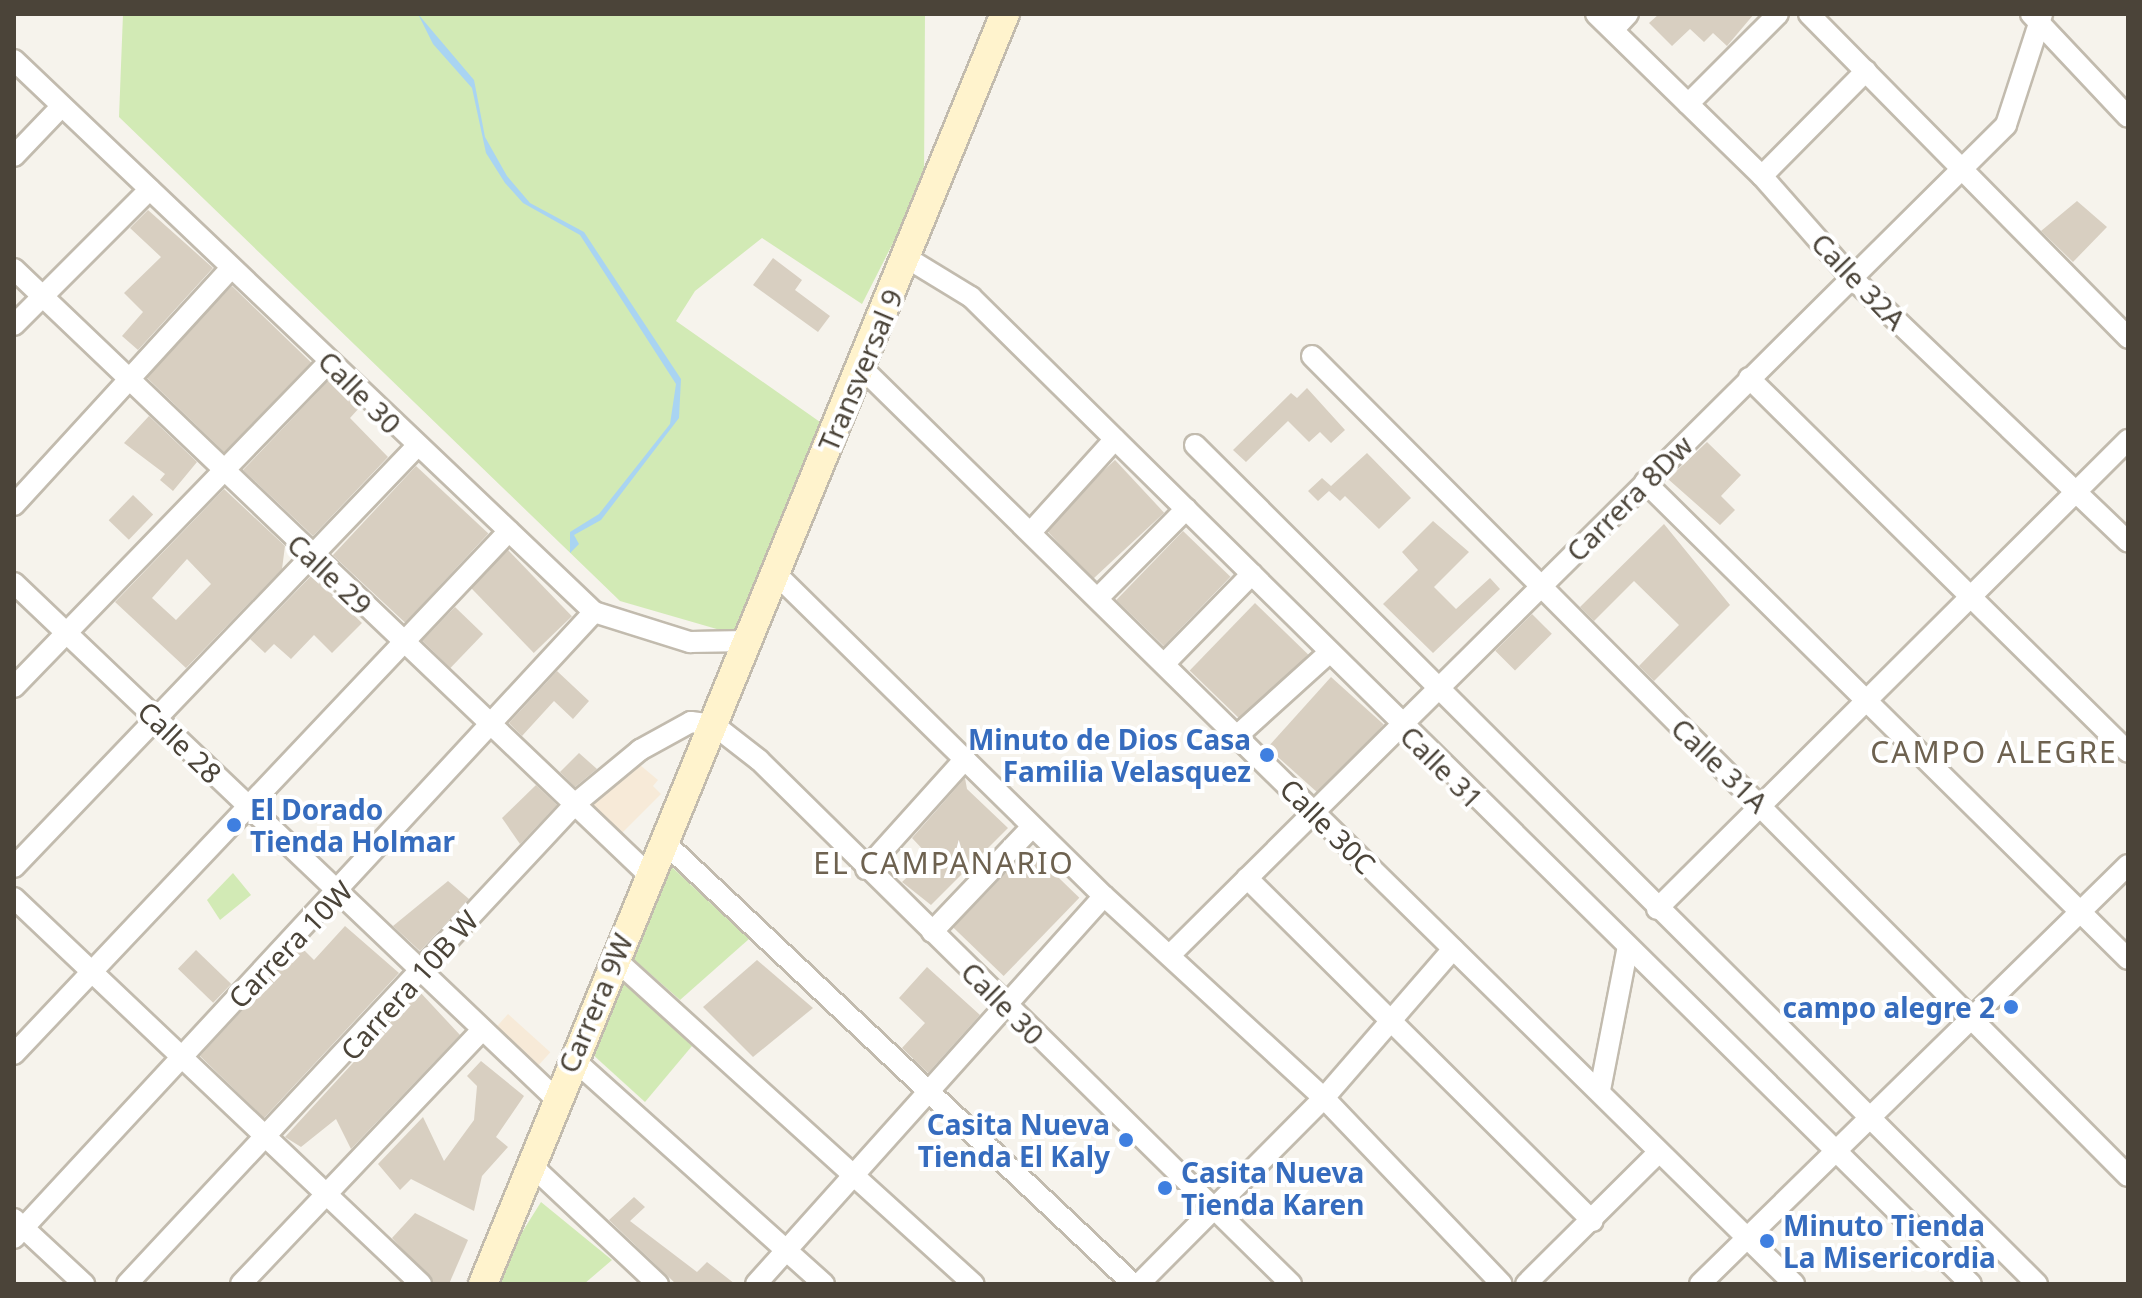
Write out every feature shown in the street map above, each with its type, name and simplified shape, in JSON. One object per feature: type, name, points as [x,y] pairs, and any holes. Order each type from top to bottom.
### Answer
[{"type":"main road","name":"Transversal 9","points":[[714,725],[774,572],[862,368],[1005,14]]},
{"type":"main road","name":"Carrera 9W","points":[[483,1284],[555,1098],[662,840],[714,725]]},
{"type":"street","name":"Calle 32A","points":[[1596,14],[1762,176],[1851,277],[2128,542]]},
{"type":"street","points":[[1613,30],[1628,14]]},
{"type":"street","points":[[1688,104],[1778,14]]},
{"type":"street","points":[[1809,14],[1959,173],[2128,338]]},
{"type":"street","points":[[2037,17],[2128,117]]},
{"type":"street","name":"Carrera 8Dw","points":[[1170,955],[2006,125],[2037,17]]},
{"type":"street","name":"Calle 30","points":[[14,60],[416,447],[594,612],[690,642],[747,641]]},
{"type":"street","points":[[1762,176],[1866,71]]},
{"type":"street","points":[[14,156],[62,106]]},
{"type":"street","points":[[14,325],[150,189]]},
{"type":"street","name":"Calle 31","points":[[907,258],[971,297],[1834,1157],[1971,1284]]},
{"type":"street","points":[[14,505],[131,382],[231,268]]},
{"type":"street","name":"Calle 29","points":[[14,269],[218,469],[489,720],[649,875]]},
{"type":"street","name":"Calle 31A","points":[[1312,356],[1537,589],[1762,805],[2128,1176]]},
{"type":"street","points":[[14,687],[218,469],[330,361]]},
{"type":"street","name":"Calle 30C","points":[[862,368],[1166,662],[1313,813],[1600,1090],[1657,1154],[1746,1235],[1794,1284]]},
{"type":"street","points":[[1749,378],[2128,752]]},
{"type":"street","points":[[1031,532],[1115,439]]},
{"type":"street","points":[[1657,909],[2128,440]]},
{"type":"street","name":"Calle 31","points":[[1195,445],[1870,1122],[2037,1284]]},
{"type":"street","points":[[14,867],[309,554],[416,447]]},
{"type":"street","points":[[1645,482],[2128,959]]},
{"type":"street","points":[[1099,597],[1186,509]]},
{"type":"street","points":[[14,1054],[93,978],[251,810],[403,641],[509,531]]},
{"type":"street","points":[[774,572],[1104,896],[1324,1098],[1502,1284]]},
{"type":"street","points":[[1166,662],[1252,574]]},
{"type":"street","name":"Calle 28","points":[[14,583],[340,892],[481,1031],[555,1098]]},
{"type":"street","name":"Carrera 10W","points":[[17,1228],[340,892],[489,720],[594,612]]},
{"type":"street","points":[[1238,735],[1330,652]]},
{"type":"street","name":"Calle 30","points":[[714,725],[932,932],[1211,1209],[1291,1284]]},
{"type":"street","name":"Carrera 10B W","points":[[127,1284],[269,1139],[576,803],[674,728],[714,725]]},
{"type":"street","points":[[866,869],[965,759]]},
{"type":"street","points":[[932,932],[1032,827]]},
{"type":"street","points":[[662,840],[930,1096],[1136,1284],[1324,1098],[1397,1020],[1453,949]]},
{"type":"street","points":[[1700,1284],[1746,1235],[1870,1122],[2128,865]]},
{"type":"street","points":[[1247,878],[1397,1020],[1593,1221]]},
{"type":"street","points":[[756,1284],[930,1096],[1004,1004],[1104,896]]},
{"type":"street","points":[[14,898],[93,978],[184,1055],[414,1282]]},
{"type":"street","points":[[1600,1090],[1627,951]]},
{"type":"street","points":[[615,959],[856,1174],[973,1284]]},
{"type":"street","points":[[241,1284],[481,1031]]},
{"type":"street","points":[[573,1059],[824,1284]]},
{"type":"street","points":[[1526,1284],[1593,1221],[1657,1154]]},
{"type":"street","points":[[529,1163],[658,1284]]},
{"type":"street","points":[[17,1228],[84,1284]]},
{"type":"shaded area","points":[[634,760],[658,780],[653,786],[661,794],[620,835],[589,804]]},
{"type":"shaded area","points":[[508,1014],[550,1052],[538,1066],[496,1027]]},
{"type":"green space","points":[[123,14],[925,14],[924,182],[862,304],[762,238],[695,291],[676,321],[820,422],[734,634],[620,601],[119,117]]},
{"type":"green space","points":[[660,856],[749,939],[680,1000],[630,956]]},
{"type":"green space","points":[[233,873],[251,895],[220,920],[207,900]]},
{"type":"green space","points":[[629,971],[692,1046],[645,1102],[591,1053]]},
{"type":"green space","points":[[541,1202],[612,1260],[584,1284],[507,1284],[485,1276],[499,1269]]},
{"type":"water","points":[[418,14],[474,80],[485,137],[507,176],[530,203],[584,232],[681,379],[679,418],[601,520],[574,535],[579,544],[570,553],[570,532],[599,514],[670,424],[676,384],[580,235],[523,203],[505,183],[486,153],[472,88],[433,44]]},
{"type":"building","points":[[1659,14],[1754,14],[1727,46],[1713,33],[1704,42],[1690,29],[1672,46],[1649,23]]},
{"type":"building","points":[[2077,201],[2107,227],[2073,262],[2041,231]]},
{"type":"building","points":[[148,210],[213,268],[138,350],[122,336],[143,312],[124,293],[161,257],[130,228]]},
{"type":"building","points":[[773,258],[802,280],[795,290],[830,316],[818,332],[753,285]]},
{"type":"building","points":[[232,286],[311,362],[224,452],[145,376]]},
{"type":"building","points":[[330,379],[360,407],[350,418],[388,457],[313,536],[243,470]]},
{"type":"building","points":[[1307,388],[1345,430],[1331,443],[1320,432],[1309,442],[1288,421],[1246,462],[1233,450],[1291,393],[1297,398]]},
{"type":"building","points":[[149,416],[197,462],[173,491],[160,480],[165,474],[124,443]]},
{"type":"building","points":[[1707,442],[1741,475],[1721,496],[1735,510],[1720,525],[1668,479]]},
{"type":"building","points":[[1367,453],[1411,498],[1379,529],[1345,496],[1340,501],[1329,491],[1318,501],[1308,491],[1322,478],[1331,486]]},
{"type":"building","points":[[1115,460],[1164,513],[1092,579],[1043,527]]},
{"type":"building","points":[[416,466],[488,534],[405,623],[333,555]]},
{"type":"building","points":[[224,489],[285,546],[282,569],[186,668],[115,602]],"holes":[[[187,559],[211,584],[176,620],[152,598]]]},
{"type":"building","points":[[133,495],[153,514],[129,540],[109,520]]},
{"type":"building","points":[[1433,521],[1469,552],[1434,587],[1456,609],[1490,578],[1500,589],[1433,653],[1383,604],[1418,570],[1402,552]]},
{"type":"building","points":[[1664,524],[1730,605],[1654,681],[1639,666],[1679,625],[1634,581],[1594,621],[1580,607]]},
{"type":"building","points":[[1183,531],[1230,577],[1164,646],[1116,600]]},
{"type":"building","points":[[508,550],[572,616],[534,653],[470,587]]},
{"type":"building","points":[[312,575],[362,623],[332,653],[314,635],[291,659],[274,644],[265,653],[250,639]]},
{"type":"building","points":[[1255,603],[1308,654],[1243,722],[1190,671]]},
{"type":"building","points":[[455,607],[483,634],[450,668],[422,641]]},
{"type":"building","points":[[1532,614],[1552,634],[1515,671],[1495,651]]},
{"type":"building","points":[[557,671],[589,701],[573,719],[554,701],[522,736],[509,723]]},
{"type":"building","points":[[1331,677],[1384,725],[1320,795],[1267,748]]},
{"type":"building","points":[[579,753],[597,769],[575,787],[560,772]]},
{"type":"building","points":[[965,778],[967,789],[1008,828],[931,905],[902,882],[929,856],[912,838]]},
{"type":"building","points":[[536,785],[557,805],[520,844],[502,818]]},
{"type":"building","points":[[1029,849],[1079,898],[1004,976],[953,927]]},
{"type":"building","points":[[448,881],[469,899],[420,951],[393,926]]},
{"type":"building","points":[[345,926],[399,973],[264,1118],[200,1056],[301,947],[314,960]]},
{"type":"building","points":[[196,950],[231,984],[213,1003],[178,969]]},
{"type":"building","points":[[757,960],[813,1008],[753,1057],[703,1007]]},
{"type":"building","points":[[927,967],[980,1015],[928,1073],[902,1048],[925,1023],[899,998]]},
{"type":"building","points":[[419,991],[460,1035],[351,1149],[336,1119],[301,1147],[285,1137]]},
{"type":"building","points":[[481,1061],[524,1096],[496,1137],[508,1147],[482,1176],[474,1211],[411,1179],[400,1190],[378,1164],[423,1117],[444,1161],[474,1120],[477,1086],[467,1076]]},
{"type":"building","points":[[634,1197],[645,1207],[630,1221],[697,1272],[707,1262],[735,1284],[676,1284],[609,1220]]},
{"type":"building","points":[[415,1213],[468,1240],[449,1284],[434,1284],[392,1238]]},
{"type":"place","name":"Minuto de Dios Casa Familia Velasquez","points":[[1267,755]]},
{"type":"place","name":"El Dorado Tienda Holmar","points":[[234,825]]},
{"type":"place","name":"campo alegre 2","points":[[2011,1007]]},
{"type":"place","name":"Casita Nueva Tienda El Kaly","points":[[1126,1140]]},
{"type":"place","name":"Casita Nueva Tienda Karen","points":[[1165,1188]]},
{"type":"place","name":"Minuto Tienda La Misericordia","points":[[1767,1241]]},
{"type":"district","name":"CAMPO ALEGRE","points":[[1994,752]]},
{"type":"district","name":"EL CAMPANARIO","points":[[944,863]]}]
